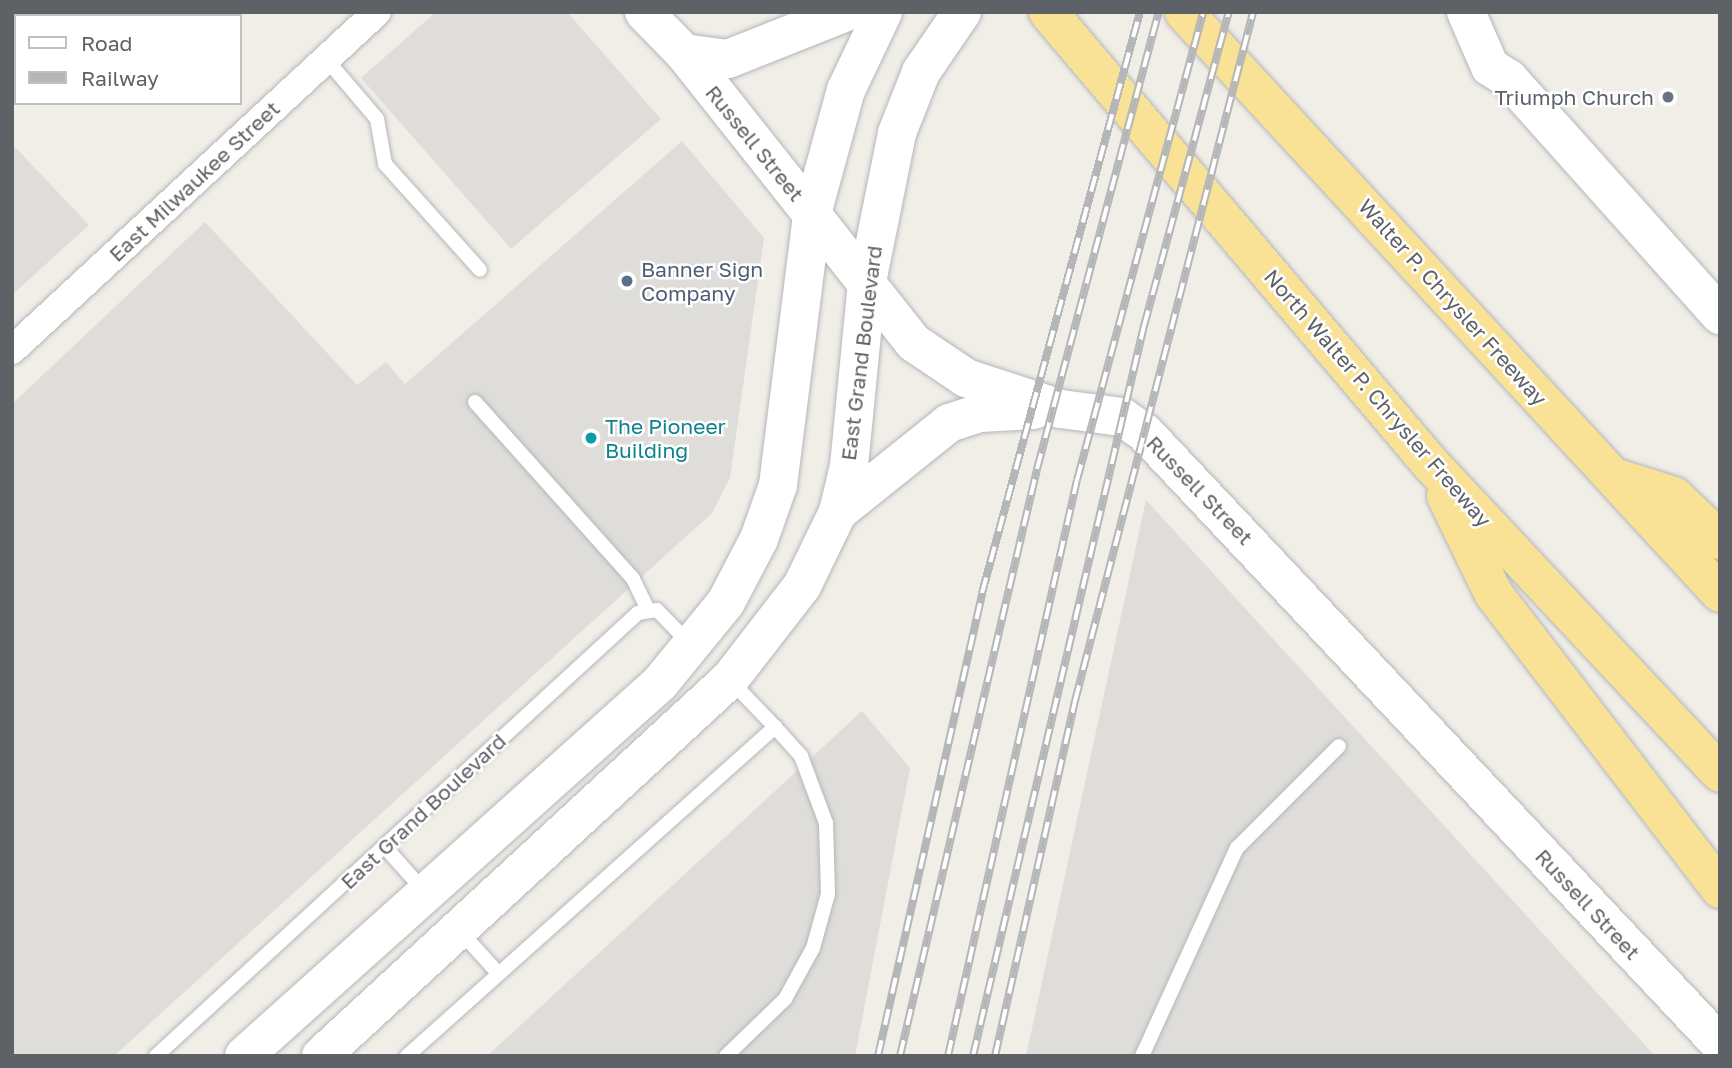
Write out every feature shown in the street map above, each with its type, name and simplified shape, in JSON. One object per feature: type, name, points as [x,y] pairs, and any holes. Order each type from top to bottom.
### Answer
[{"type":"highway","name":"North Walter P. Chrysler Freeway","points":[[1048,12],[1430,463],[1720,773]]},
{"type":"highway","name":"Walter P. Chrysler Freeway","points":[[1184,12],[1720,593]]},
{"type":"highway","points":[[1430,463],[1493,593],[1720,889]]},
{"type":"highway","points":[[1612,475],[1674,496],[1720,540]]},
{"type":"main road","name":"Russell Street","points":[[638,12],[684,62]]},
{"type":"main road","name":"Russell Street","points":[[644,12],[934,360],[966,378],[1061,409],[1129,420],[1177,462],[1720,1044]]},
{"type":"main road","points":[[684,62],[728,59],[846,12]]},
{"type":"main road","points":[[244,1056],[424,891],[660,683],[726,602],[759,539],[778,485],[812,214],[846,90],[883,12]]},
{"type":"main road","points":[[1466,12],[1490,67],[1509,80],[1720,315]]},
{"type":"main road","points":[[1485,12],[1509,80]]},
{"type":"main road","name":"East Grand Boulevard","points":[[321,1056],[730,679],[802,586],[838,512],[867,282],[897,133],[921,72],[959,16]]},
{"type":"main road","points":[[838,512],[948,423],[980,413],[1061,409]]},
{"type":"main road","points":[[691,645],[730,679]]},
{"type":"main road","points":[[424,891],[458,929]]},
{"type":"street","name":"East Milwaukee Street","points":[[12,350],[377,12]]},
{"type":"lane","points":[[326,59],[377,119],[385,164],[480,270]]},
{"type":"lane","points":[[475,401],[633,579],[647,608],[657,610],[691,645]]},
{"type":"lane","name":"East Grand Boulevard","points":[[156,1056],[647,608]]},
{"type":"lane","points":[[726,1056],[785,999],[813,948],[828,894],[826,823],[800,756],[730,679]]},
{"type":"lane","points":[[407,1056],[775,727]]},
{"type":"lane","points":[[1142,1056],[1237,848],[1339,746]]},
{"type":"lane","points":[[385,847],[424,891]]},
{"type":"lane","points":[[458,929],[498,973]]},
{"type":"shaded area","points":[[436,12],[567,12],[661,119],[511,249],[361,78]]},
{"type":"shaded area","points":[[682,141],[764,238],[730,478],[712,513],[114,1056],[12,1056],[12,404],[205,222],[357,385],[386,362],[405,384]]},
{"type":"shaded area","points":[[12,144],[89,225],[12,295]]},
{"type":"shaded area","points":[[1146,500],[1655,1056],[1026,1056]]},
{"type":"shaded area","points":[[862,711],[910,768],[855,1056],[487,1056]]},
{"type":"railway","points":[[878,1056],[982,593],[1140,12]]},
{"type":"railway","points":[[900,1056],[1037,469],[1159,12]]},
{"type":"railway","points":[[948,1056],[1077,480],[1203,12]]},
{"type":"railway","points":[[973,1056],[1144,326],[1229,12]]},
{"type":"railway","points":[[995,1056],[1075,701],[1253,12]]},
{"type":"place","name":"Triumph Church","points":[[1668,97]]},
{"type":"place","name":"Banner Sign Company","points":[[627,281]]},
{"type":"place","name":"The Pioneer Building","points":[[591,438]]}]
